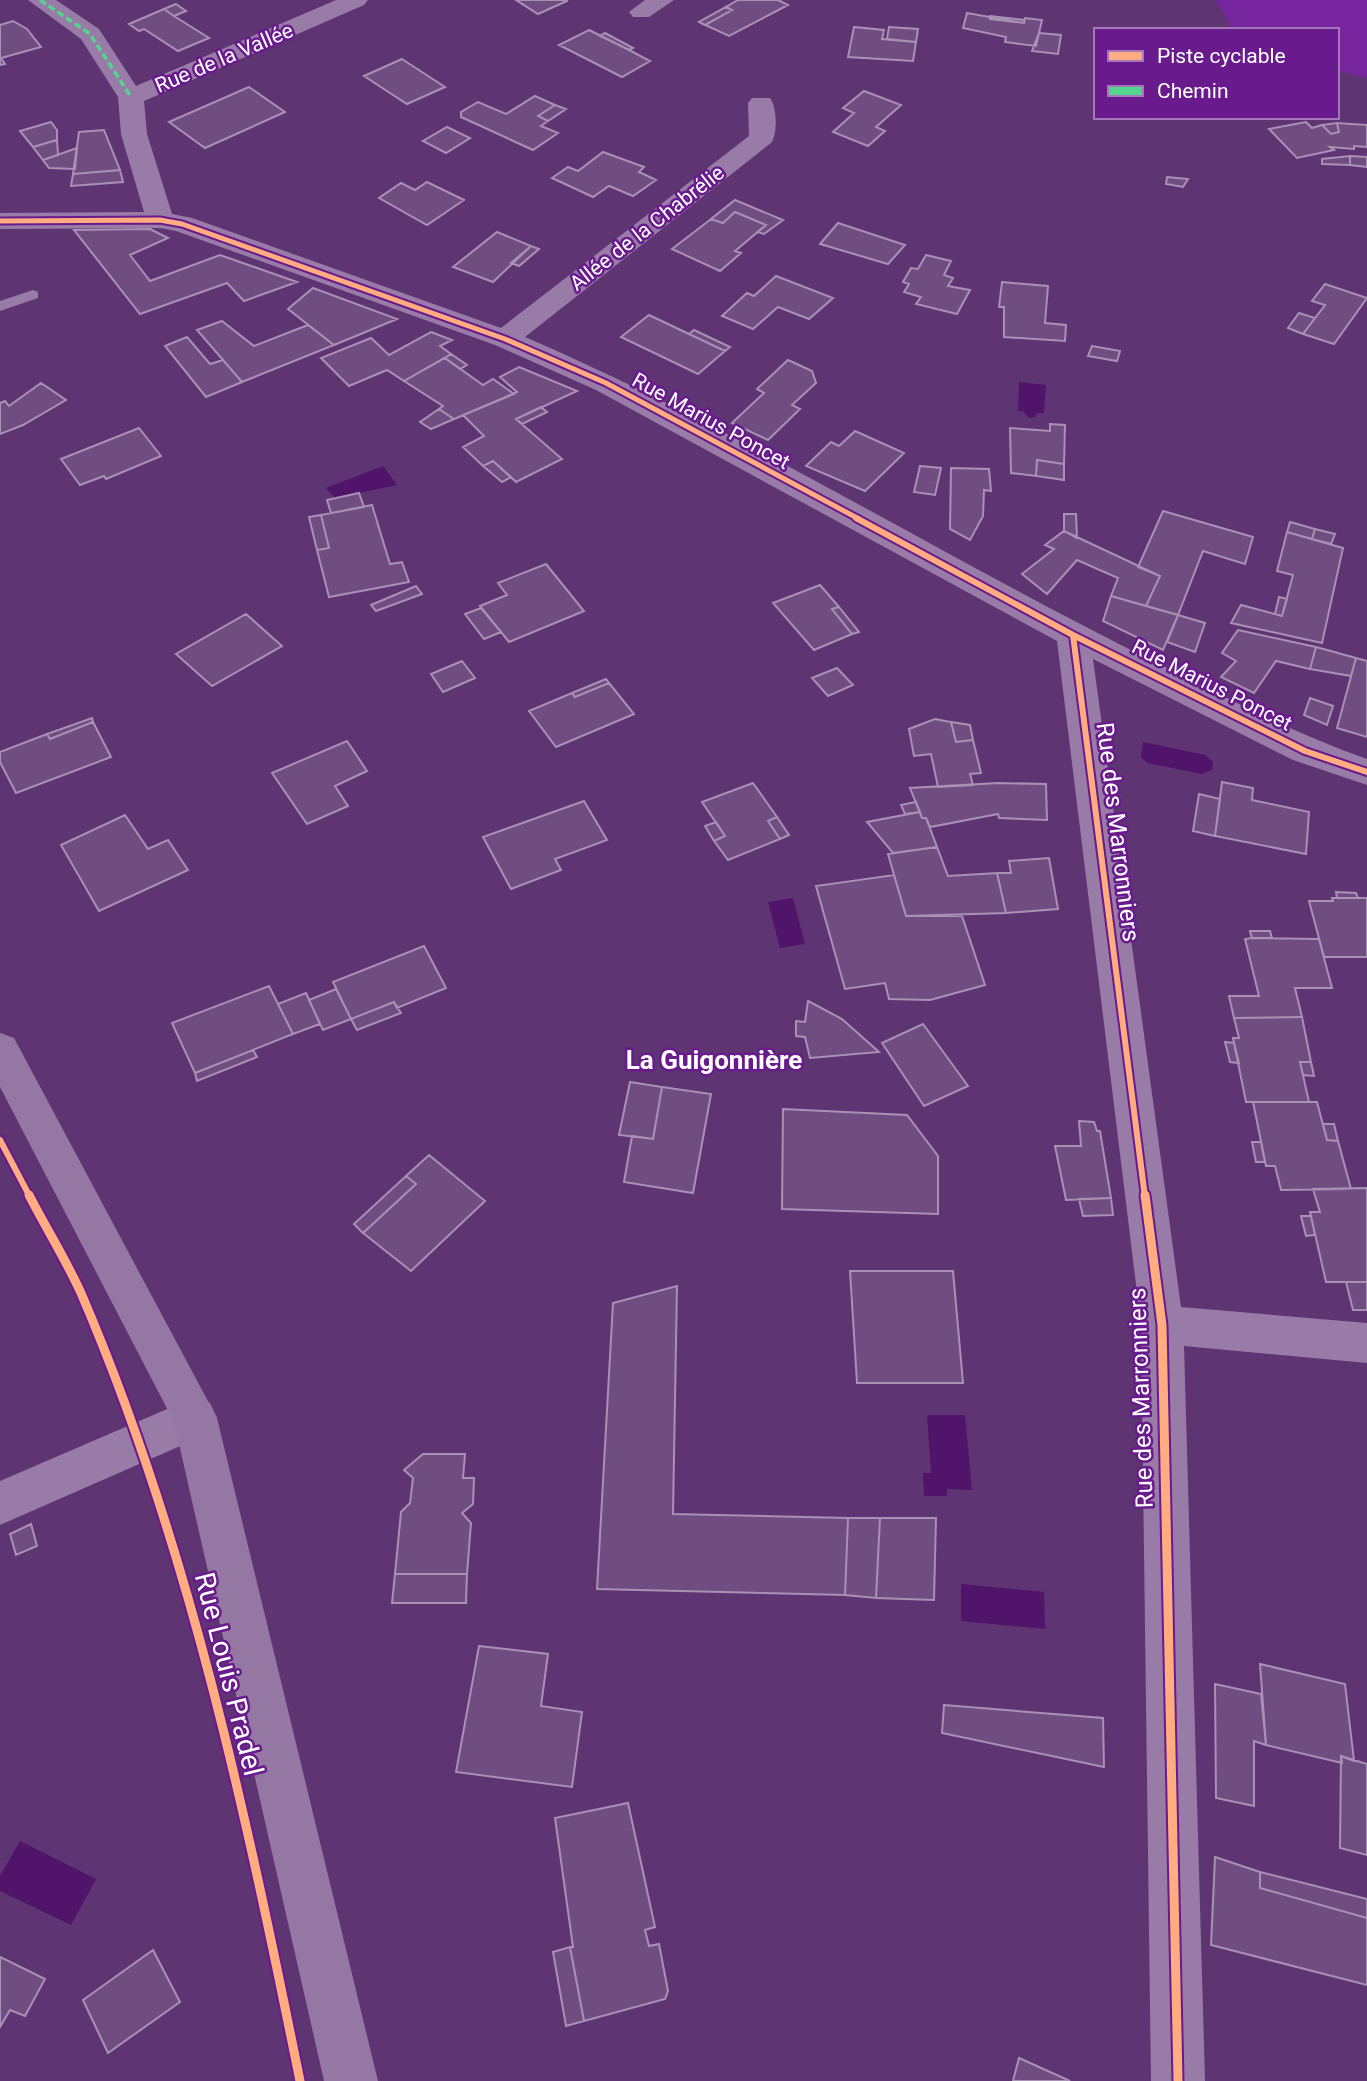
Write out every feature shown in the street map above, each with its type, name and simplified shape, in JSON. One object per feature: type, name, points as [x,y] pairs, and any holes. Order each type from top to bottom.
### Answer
[{"type":"main road","name":"Rue Louis Pradel","points":[[0,1049],[195,1418],[351,2081]]},
{"type":"street","points":[[40,0],[90,34],[131,97],[134,134],[160,220]]},
{"type":"street","name":"Rue de la Vallée","points":[[131,97],[183,78],[356,0]]},
{"type":"street","points":[[641,12],[662,0]]},
{"type":"street","name":"Allée de la Chabrélie","points":[[505,339],[762,138],[761,103]]},
{"type":"street","name":"Rue Marius Poncet","points":[[0,220],[160,220],[182,224],[505,339],[606,383],[1073,635],[1305,751],[1367,772]]},
{"type":"street","name":"Rue des Marronniers","points":[[1073,635],[1162,1325],[1178,2081]]},
{"type":"street","points":[[1162,1325],[1367,1343]]},
{"type":"street","points":[[0,1503],[195,1418]]},
{"type":"lane","points":[[0,306],[33,295]]},
{"type":"shaded area","points":[[1216,0],[1367,0],[1367,78],[1339,71],[1339,28],[1232,28]]},
{"type":"shaded area","points":[[1019,382],[1046,385],[1044,413],[1037,413],[1035,417],[1029,418],[1023,411],[1018,411]]},
{"type":"shaded area","points":[[383,466],[397,485],[335,498],[326,488]]},
{"type":"shaded area","points":[[1143,742],[1205,755],[1213,762],[1212,770],[1202,774],[1147,763],[1141,757]]},
{"type":"shaded area","points":[[793,898],[805,944],[780,948],[768,902]]},
{"type":"shaded area","points":[[927,1415],[965,1415],[972,1490],[947,1489],[947,1496],[924,1496],[923,1473],[931,1473]]},
{"type":"shaded area","points":[[961,1584],[1044,1592],[1045,1629],[961,1621]]},
{"type":"shaded area","points":[[20,1841],[96,1879],[71,1925],[0,1891],[0,1876]]},
{"type":"building","points":[[516,0],[566,0],[567,1],[538,14]]},
{"type":"building","points":[[738,0],[778,0],[788,5],[729,36],[705,25],[732,10],[726,7]]},
{"type":"building","points":[[176,4],[186,11],[174,16],[164,9]]},
{"type":"building","points":[[726,7],[732,10],[705,25],[699,22]]},
{"type":"building","points":[[164,9],[209,38],[178,51],[144,29],[139,31],[129,24]]},
{"type":"building","points":[[967,13],[1024,23],[1025,18],[1042,20],[1036,46],[1005,42],[1006,37],[963,28]]},
{"type":"building","points":[[990,16],[1024,20],[1024,23],[990,19]]},
{"type":"building","points":[[13,21],[27,29],[41,47],[1,58],[5,64],[0,65],[0,25]]},
{"type":"building","points":[[854,27],[884,30],[882,39],[916,42],[913,61],[848,57]]},
{"type":"building","points":[[889,27],[918,29],[916,42],[887,39]]},
{"type":"building","points":[[589,30],[650,61],[622,77],[559,45]]},
{"type":"building","points":[[605,33],[633,48],[629,50],[600,36]]},
{"type":"building","points":[[1039,33],[1061,35],[1058,54],[1032,51]]},
{"type":"building","points":[[402,59],[445,87],[407,104],[364,76]]},
{"type":"building","points":[[249,87],[285,112],[205,148],[169,122]]},
{"type":"building","points":[[864,91],[901,105],[876,127],[885,131],[868,146],[833,132],[854,113],[843,108]]},
{"type":"building","points":[[535,96],[555,105],[538,116],[548,121],[541,126],[558,133],[533,150],[461,117],[461,112],[478,102],[506,114]]},
{"type":"building","points":[[555,105],[566,109],[548,121],[538,116]]},
{"type":"building","points":[[51,122],[57,130],[57,140],[33,147],[20,131]]},
{"type":"building","points":[[1306,122],[1312,128],[1322,125],[1331,134],[1339,132],[1337,123],[1367,125],[1367,147],[1330,147],[1334,150],[1297,158],[1269,129]]},
{"type":"building","points":[[1337,123],[1339,132],[1331,134],[1322,125]]},
{"type":"building","points":[[447,127],[470,138],[446,153],[423,141]]},
{"type":"building","points":[[104,130],[120,170],[73,174],[79,132]]},
{"type":"building","points":[[57,140],[58,155],[43,160],[33,147]]},
{"type":"building","points":[[77,148],[75,169],[49,168],[43,160]]},
{"type":"building","points":[[603,152],[644,167],[639,172],[656,180],[633,196],[609,186],[593,197],[552,178],[568,167],[578,171]]},
{"type":"building","points":[[1350,156],[1350,165],[1322,164],[1322,159]]},
{"type":"building","points":[[1350,156],[1367,157],[1367,167],[1350,165]]},
{"type":"building","points":[[120,170],[123,182],[71,186],[73,174]]},
{"type":"building","points":[[1167,177],[1188,179],[1183,187],[1166,184]]},
{"type":"building","points":[[427,182],[464,200],[427,225],[379,198],[401,183],[415,190]]},
{"type":"building","points":[[735,200],[783,220],[764,234],[758,232],[766,225],[735,212],[723,223],[711,219]]},
{"type":"building","points":[[735,212],[766,225],[735,251],[741,253],[720,271],[672,249],[711,219],[723,223]]},
{"type":"building","points":[[838,223],[905,245],[888,264],[820,244]]},
{"type":"building","points":[[150,229],[168,238],[130,255],[150,281],[220,255],[297,282],[244,301],[227,283],[140,314],[74,230]]},
{"type":"building","points":[[497,232],[531,246],[493,282],[453,267]]},
{"type":"building","points":[[531,246],[539,249],[519,266],[511,263]]},
{"type":"building","points":[[926,255],[951,261],[944,275],[953,278],[948,286],[970,290],[957,314],[916,304],[921,297],[904,292],[909,284],[903,282],[911,268],[918,269]]},
{"type":"building","points":[[776,276],[833,298],[809,319],[778,307],[753,329],[722,316],[747,293],[754,296]]},
{"type":"building","points":[[1002,282],[1048,286],[1045,323],[1066,325],[1065,341],[1004,337],[1004,307],[999,307]]},
{"type":"building","points":[[1325,284],[1367,298],[1334,344],[1303,334],[1325,305],[1312,301]]},
{"type":"building","points":[[313,288],[397,319],[334,345],[288,309]]},
{"type":"building","points":[[1299,313],[1315,318],[1303,334],[1288,328]]},
{"type":"building","points":[[649,315],[725,351],[698,374],[621,337]]},
{"type":"building","points":[[222,321],[254,346],[308,325],[334,345],[242,382],[197,330]]},
{"type":"building","points":[[694,330],[730,347],[725,351],[689,334]]},
{"type":"building","points":[[431,332],[452,340],[440,346],[451,354],[404,381],[387,370],[349,386],[321,358],[371,338],[389,355]]},
{"type":"building","points":[[187,337],[210,364],[223,360],[242,382],[206,397],[165,346]]},
{"type":"building","points":[[1092,346],[1120,351],[1117,361],[1088,356]]},
{"type":"building","points":[[451,354],[467,365],[460,369],[445,358]]},
{"type":"building","points":[[445,358],[483,385],[493,379],[514,394],[454,419],[439,409],[443,406],[404,381]]},
{"type":"building","points":[[788,360],[812,371],[816,383],[792,405],[800,409],[768,440],[732,423],[764,393],[757,389]]},
{"type":"building","points":[[519,367],[577,391],[516,419],[562,459],[516,482],[493,461],[483,466],[463,447],[484,436],[463,415],[517,392],[500,377]]},
{"type":"building","points":[[41,383],[66,400],[23,425],[0,434],[0,403],[5,401],[9,406]]},
{"type":"building","points":[[541,407],[547,412],[522,424],[516,419]]},
{"type":"building","points":[[439,409],[454,419],[431,429],[420,422]]},
{"type":"building","points":[[1050,424],[1065,425],[1064,464],[1037,460],[1036,476],[1011,473],[1010,428],[1050,431]]},
{"type":"building","points":[[139,428],[161,456],[106,479],[104,476],[80,485],[61,459]]},
{"type":"building","points":[[855,431],[904,453],[865,491],[806,466],[831,442],[839,446]]},
{"type":"building","points":[[1037,460],[1064,464],[1064,480],[1036,476]]},
{"type":"building","points":[[493,461],[511,477],[502,482],[483,466]]},
{"type":"building","points":[[920,466],[941,468],[935,495],[914,492]]},
{"type":"building","points":[[951,468],[989,469],[991,491],[984,490],[983,516],[970,540],[950,529]]},
{"type":"building","points":[[359,493],[364,507],[331,513],[327,500]]},
{"type":"building","points":[[372,505],[390,564],[402,562],[409,582],[329,597],[317,550],[329,548],[321,515]]},
{"type":"building","points":[[1163,511],[1253,537],[1245,564],[1203,551],[1178,615],[1146,606],[1160,576],[1138,567]]},
{"type":"building","points":[[1064,514],[1076,514],[1077,538],[1064,531]]},
{"type":"building","points":[[321,515],[329,548],[317,550],[309,517]]},
{"type":"building","points":[[1290,522],[1315,529],[1312,539],[1287,532]]},
{"type":"building","points":[[1315,529],[1335,534],[1331,544],[1312,539]]},
{"type":"building","points":[[1064,531],[1160,576],[1146,606],[1111,596],[1118,578],[1077,560],[1047,594],[1022,574],[1054,549],[1045,545]]},
{"type":"building","points":[[1287,532],[1343,548],[1322,643],[1231,623],[1241,605],[1282,616],[1293,575],[1277,571]]},
{"type":"building","points":[[546,564],[584,611],[509,642],[480,606],[507,595],[498,583]]},
{"type":"building","points":[[820,585],[839,607],[832,609],[852,634],[814,650],[773,603]]},
{"type":"building","points":[[416,586],[422,594],[376,611],[371,605]]},
{"type":"building","points":[[1111,596],[1178,615],[1163,650],[1103,621]]},
{"type":"building","points":[[1279,597],[1287,599],[1282,616],[1275,614]]},
{"type":"building","points":[[839,607],[859,632],[852,634],[832,609]]},
{"type":"building","points":[[481,608],[501,632],[484,639],[465,614]]},
{"type":"building","points":[[246,614],[282,646],[212,686],[176,654]]},
{"type":"building","points":[[1178,615],[1205,623],[1195,652],[1167,642]]},
{"type":"building","points":[[1238,630],[1316,647],[1310,669],[1276,661],[1254,693],[1221,677],[1236,661],[1222,653]]},
{"type":"building","points":[[1316,647],[1356,658],[1351,676],[1310,669]]},
{"type":"building","points":[[1356,658],[1367,661],[1367,737],[1337,728]]},
{"type":"building","points":[[462,661],[475,678],[443,692],[431,674]]},
{"type":"building","points":[[837,668],[853,685],[828,696],[812,678]]},
{"type":"building","points":[[606,679],[609,683],[575,697],[572,693]]},
{"type":"building","points":[[609,683],[634,714],[556,747],[529,711],[572,693],[575,697]]},
{"type":"building","points":[[1310,698],[1333,706],[1327,725],[1304,715]]},
{"type":"building","points":[[92,718],[93,722],[50,739],[47,734]]},
{"type":"building","points":[[935,719],[951,722],[956,742],[973,740],[981,773],[970,774],[973,785],[938,787],[931,754],[914,756],[909,729]]},
{"type":"building","points":[[93,722],[111,757],[16,793],[0,762],[0,752],[47,734],[50,739]]},
{"type":"building","points":[[951,722],[970,725],[973,740],[956,742]]},
{"type":"building","points":[[347,741],[367,771],[335,786],[348,806],[307,824],[272,773]]},
{"type":"building","points":[[1222,782],[1253,788],[1252,800],[1309,812],[1306,854],[1215,836]]},
{"type":"building","points":[[753,783],[777,817],[768,821],[780,839],[728,860],[714,841],[725,836],[702,802]]},
{"type":"building","points":[[998,783],[1046,784],[1047,820],[999,818],[998,814],[930,827],[926,818],[922,818],[910,788]]},
{"type":"building","points":[[1199,794],[1220,799],[1215,836],[1193,831]]},
{"type":"building","points":[[584,801],[607,840],[555,859],[561,870],[511,889],[483,837]]},
{"type":"building","points":[[916,802],[920,812],[905,814],[901,805]]},
{"type":"building","points":[[920,812],[922,818],[926,818],[937,847],[893,853],[867,822]]},
{"type":"building","points":[[125,815],[148,849],[168,840],[188,870],[99,911],[61,845]]},
{"type":"building","points":[[777,817],[789,835],[780,839],[768,821]]},
{"type":"building","points":[[716,822],[725,836],[714,841],[705,826]]},
{"type":"building","points":[[937,847],[948,876],[997,873],[1006,913],[906,916],[888,854]]},
{"type":"building","points":[[1049,858],[1058,909],[1006,913],[997,873],[1011,873],[1009,861]]},
{"type":"building","points":[[894,875],[906,916],[962,916],[985,985],[930,1000],[889,999],[885,983],[845,989],[816,886]]},
{"type":"building","points":[[1336,892],[1356,893],[1358,898],[1337,898]]},
{"type":"building","points":[[1332,898],[1367,898],[1367,957],[1324,957],[1309,901],[1333,901]]},
{"type":"building","points":[[1250,931],[1270,931],[1272,938],[1252,938]]},
{"type":"building","points":[[1245,939],[1319,939],[1332,988],[1295,988],[1302,1017],[1234,1018],[1229,996],[1259,996]]},
{"type":"building","points":[[424,946],[446,988],[397,1008],[394,1002],[351,1019],[333,982]]},
{"type":"building","points":[[269,986],[293,1034],[195,1073],[172,1023]]},
{"type":"building","points":[[336,989],[351,1019],[323,1030],[309,1000]]},
{"type":"building","points":[[306,993],[320,1024],[293,1034],[278,1004]]},
{"type":"building","points":[[808,1001],[842,1019],[879,1052],[810,1058],[805,1037],[796,1036],[796,1021],[805,1022]]},
{"type":"building","points":[[394,1002],[401,1013],[357,1030],[351,1019]]},
{"type":"building","points":[[1302,1017],[1311,1062],[1300,1062],[1309,1102],[1246,1102],[1233,1038],[1239,1038],[1234,1018]]},
{"type":"building","points":[[923,1024],[968,1086],[924,1106],[882,1043]]},
{"type":"building","points":[[1225,1042],[1234,1043],[1239,1063],[1230,1062]]},
{"type":"building","points":[[253,1050],[257,1057],[197,1081],[195,1073]]},
{"type":"building","points":[[1300,1062],[1311,1062],[1314,1076],[1303,1075]]},
{"type":"building","points":[[630,1082],[662,1087],[653,1139],[619,1135]]},
{"type":"building","points":[[662,1087],[711,1094],[693,1193],[624,1182],[632,1136],[653,1139]]},
{"type":"building","points":[[1253,1102],[1317,1102],[1327,1140],[1338,1141],[1351,1189],[1281,1190],[1275,1166],[1266,1166]]},
{"type":"building","points":[[783,1109],[907,1115],[938,1156],[938,1214],[782,1209]]},
{"type":"building","points":[[1079,1121],[1094,1122],[1097,1131],[1100,1131],[1111,1198],[1066,1200],[1055,1146],[1081,1146]]},
{"type":"building","points":[[1323,1124],[1334,1124],[1338,1141],[1327,1140]]},
{"type":"building","points":[[1252,1142],[1261,1142],[1265,1162],[1256,1162]]},
{"type":"building","points":[[429,1155],[485,1201],[411,1271],[363,1233],[416,1184],[406,1176]]},
{"type":"building","points":[[406,1176],[416,1184],[363,1233],[354,1224]]},
{"type":"building","points":[[1367,1188],[1367,1282],[1326,1282],[1310,1212],[1320,1212],[1313,1189]]},
{"type":"building","points":[[1111,1198],[1113,1215],[1083,1216],[1079,1199]]},
{"type":"building","points":[[1301,1216],[1311,1216],[1315,1235],[1306,1236]]},
{"type":"building","points":[[850,1271],[953,1271],[963,1383],[857,1383]]},
{"type":"building","points":[[1346,1282],[1367,1282],[1367,1310],[1353,1310]]},
{"type":"building","points":[[677,1286],[673,1514],[848,1518],[845,1595],[597,1589],[613,1303]]},
{"type":"building","points":[[423,1454],[465,1454],[463,1478],[474,1478],[473,1504],[462,1513],[471,1523],[467,1574],[395,1574],[401,1512],[410,1503],[413,1478],[404,1470]]},
{"type":"building","points":[[848,1518],[880,1518],[876,1598],[845,1595]]},
{"type":"building","points":[[880,1518],[936,1518],[934,1600],[876,1598]]},
{"type":"building","points":[[31,1524],[37,1546],[16,1555],[10,1534]]},
{"type":"building","points":[[395,1574],[467,1574],[466,1603],[392,1603]]},
{"type":"building","points":[[479,1646],[548,1654],[541,1706],[582,1712],[572,1787],[456,1772]]},
{"type":"building","points":[[1260,1664],[1345,1684],[1354,1761],[1341,1756],[1342,1763],[1266,1745]]},
{"type":"building","points":[[1215,1684],[1261,1694],[1266,1745],[1254,1741],[1254,1806],[1216,1798]]},
{"type":"building","points":[[944,1705],[1103,1718],[1104,1767],[942,1733]]},
{"type":"building","points":[[1341,1756],[1367,1764],[1367,1855],[1340,1848]]},
{"type":"building","points":[[628,1803],[655,1927],[645,1930],[649,1946],[659,1944],[668,1991],[665,1999],[584,2021],[570,1947],[573,1947],[555,1818]]},
{"type":"building","points":[[1215,1857],[1260,1872],[1260,1888],[1367,1918],[1367,1985],[1211,1945]]},
{"type":"building","points":[[1260,1872],[1367,1899],[1367,1918],[1260,1888]]},
{"type":"building","points":[[570,1947],[584,2021],[566,2026],[553,1952]]},
{"type":"building","points":[[153,1950],[180,2002],[108,2053],[83,2000]]},
{"type":"building","points":[[0,1957],[45,1979],[25,2016],[10,2010],[0,2027]]},
{"type":"building","points":[[1019,2058],[1070,2081],[1013,2081]]},
{"type":"marked path","points":[[40,0],[90,34],[131,97]]},
{"type":"cycle path","points":[[0,221],[160,220],[182,224],[505,339],[606,383],[1073,635],[1305,751],[1367,772]]},
{"type":"cycle path","points":[[1073,635],[1162,1325],[1178,2081]]},
{"type":"cycle path","points":[[0,1140],[80,1292],[138,1443],[186,1584],[266,1913],[300,2081]]},
{"type":"district","name":"La Guigonnière","points":[[714,1060]]}]
